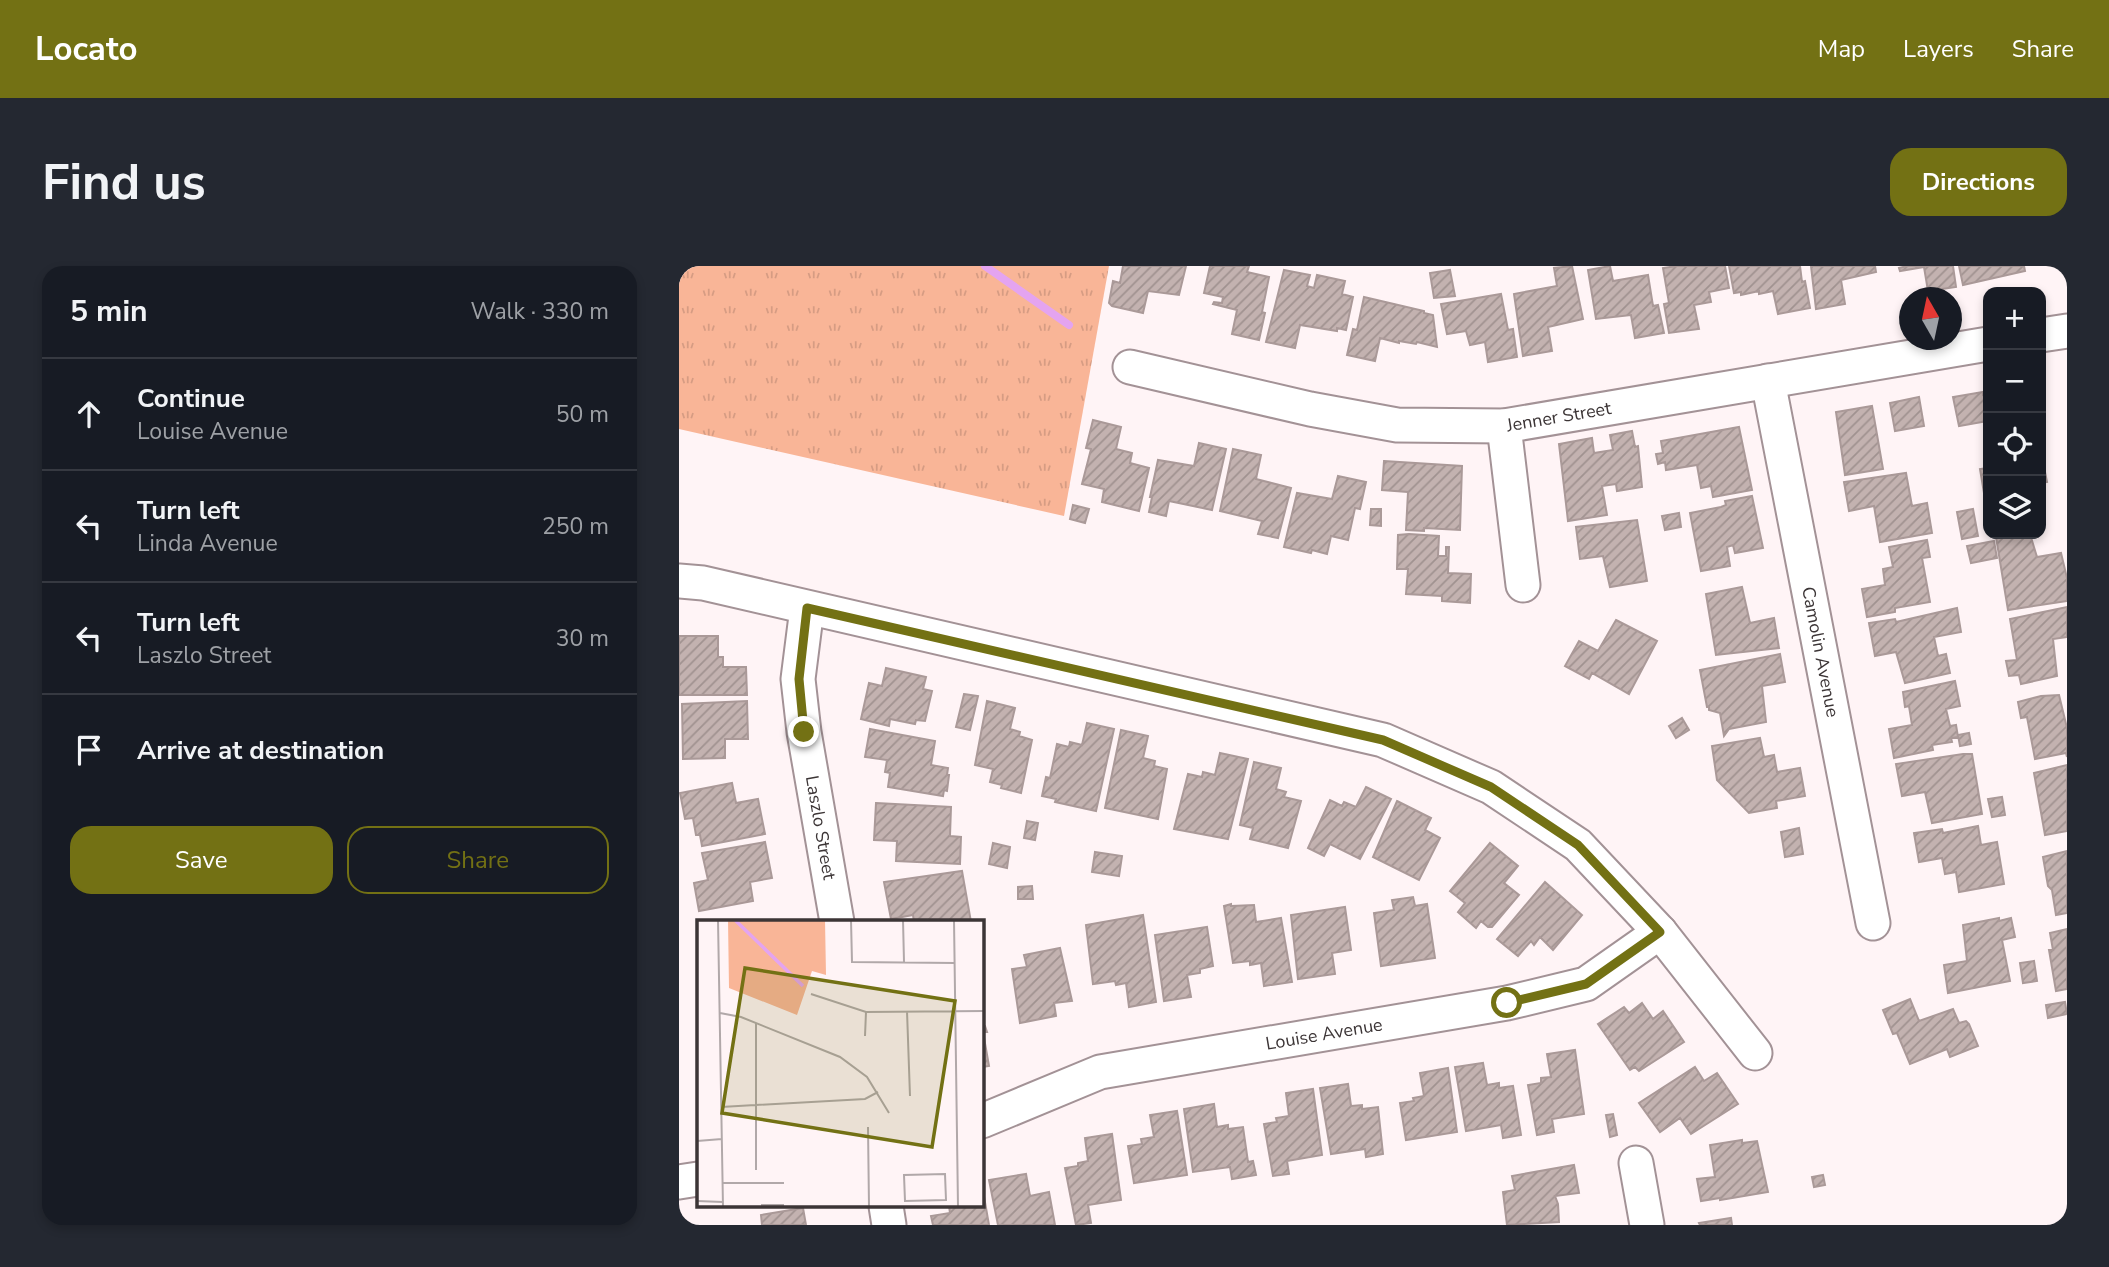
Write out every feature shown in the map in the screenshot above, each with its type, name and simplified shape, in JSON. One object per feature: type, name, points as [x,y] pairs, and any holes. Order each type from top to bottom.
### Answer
[{"type":"street","points":[[2046,334],[2067,331]]},
{"type":"street","name":"Jenner Street","points":[[1130,367],[1310,409],[1397,425],[1504,426],[1983,345]]},
{"type":"street","name":"Camolin Avenue","points":[[1767,381],[1873,923]]},
{"type":"street","points":[[1504,426],[1523,585]]},
{"type":"street","points":[[679,581],[703,583],[1383,740],[1491,787],[1578,845],[1660,932],[1755,1053]]},
{"type":"street","name":"Laszlo Street","points":[[807,608],[799,679],[804,732],[837,920]]},
{"type":"street","name":"Louise Avenue","points":[[983,1121],[1100,1072],[1507,1003],[1586,984],[1660,932]]},
{"type":"street","points":[[1636,1164],[1647,1225]]},
{"type":"street","points":[[679,1182],[697,1179]]},
{"type":"green space","points":[[679,266],[1109,266],[1064,516],[679,429]]},
{"type":"building","points":[[1123,266],[1186,266],[1179,295],[1148,291],[1143,313],[1112,306],[1109,303],[1113,281],[1120,283]]},
{"type":"building","points":[[1210,266],[1249,266],[1247,272],[1269,277],[1259,340],[1232,334],[1237,310],[1213,304],[1222,303],[1223,297],[1204,293]]},
{"type":"building","points":[[1572,266],[1583,319],[1548,327],[1552,351],[1523,356],[1514,294],[1557,286],[1554,268]]},
{"type":"building","points":[[1610,266],[1613,281],[1648,275],[1653,306],[1658,305],[1664,333],[1635,338],[1631,315],[1596,319],[1588,270]]},
{"type":"building","points":[[1725,266],[1729,288],[1709,292],[1711,302],[1694,305],[1699,329],[1669,333],[1664,304],[1669,303],[1663,268]]},
{"type":"building","points":[[1729,266],[1800,266],[1810,308],[1778,314],[1773,291],[1741,295],[1741,292],[1734,293]]},
{"type":"building","points":[[1811,266],[1875,266],[1876,272],[1841,280],[1845,304],[1816,309]]},
{"type":"building","points":[[1907,266],[1953,266],[1956,287],[1927,287],[1924,267],[1900,271],[1899,268]]},
{"type":"building","points":[[1959,266],[2024,266],[2025,271],[1963,285]]},
{"type":"building","points":[[1284,270],[1310,275],[1307,286],[1314,288],[1317,275],[1345,281],[1342,294],[1353,297],[1346,330],[1300,325],[1295,348],[1266,342]]},
{"type":"building","points":[[1450,270],[1455,296],[1434,298],[1430,273]]},
{"type":"building","points":[[1501,294],[1508,330],[1513,329],[1517,357],[1488,362],[1485,342],[1470,345],[1466,331],[1447,334],[1441,304]]},
{"type":"building","points":[[1364,297],[1433,315],[1437,347],[1380,338],[1375,361],[1347,355],[1353,329],[1357,330]]},
{"type":"building","points":[[1983,392],[1983,422],[1959,426],[1953,397]]},
{"type":"building","points":[[1919,397],[1924,426],[1895,431],[1890,403]]},
{"type":"building","points":[[1872,406],[1883,469],[1845,475],[1836,412]]},
{"type":"building","points":[[1093,420],[1121,427],[1116,449],[1132,453],[1130,463],[1149,468],[1139,511],[1102,502],[1104,489],[1082,484],[1091,449],[1086,448]]},
{"type":"building","points":[[1739,427],[1752,490],[1713,497],[1711,486],[1701,488],[1697,465],[1666,470],[1665,462],[1658,464],[1656,454],[1663,453],[1661,441]]},
{"type":"building","points":[[1632,431],[1635,447],[1638,446],[1642,487],[1617,491],[1616,484],[1602,486],[1607,515],[1568,521],[1559,444],[1592,438],[1594,453],[1613,450],[1610,435]]},
{"type":"building","points":[[1199,443],[1226,449],[1212,510],[1169,501],[1166,516],[1149,512],[1158,460],[1194,466]]},
{"type":"building","points":[[1233,449],[1261,455],[1256,479],[1291,488],[1278,538],[1258,534],[1262,521],[1220,511]]},
{"type":"building","points":[[1384,461],[1462,466],[1460,530],[1406,530],[1408,492],[1382,490]]},
{"type":"building","points":[[1906,473],[1912,506],[1927,503],[1932,533],[1880,542],[1874,506],[1849,511],[1844,482]]},
{"type":"building","points":[[1338,476],[1366,482],[1360,509],[1355,508],[1348,540],[1331,536],[1327,554],[1284,547],[1297,493],[1332,499]]},
{"type":"building","points":[[1752,496],[1763,548],[1735,553],[1733,545],[1727,547],[1730,566],[1701,571],[1690,513],[1721,507],[1726,505],[1725,501]]},
{"type":"building","points":[[1073,505],[1089,509],[1085,523],[1070,519]]},
{"type":"building","points":[[1371,509],[1381,509],[1381,526],[1370,525]]},
{"type":"building","points":[[1973,509],[1978,536],[1962,539],[1957,512]]},
{"type":"building","points":[[1679,513],[1681,527],[1665,530],[1662,516]]},
{"type":"building","points":[[1637,520],[1647,581],[1610,587],[1603,556],[1580,559],[1576,527]]},
{"type":"building","points":[[1398,535],[1439,536],[1438,556],[1446,556],[1446,547],[1449,547],[1448,573],[1471,574],[1470,603],[1442,601],[1442,596],[1406,594],[1408,569],[1397,569]]},
{"type":"building","points":[[1996,539],[2032,539],[2037,557],[2061,553],[2067,578],[2067,601],[2008,610]]},
{"type":"building","points":[[1927,540],[1930,557],[1922,558],[1930,602],[1895,608],[1895,612],[1867,617],[1862,589],[1885,585],[1883,569],[1893,567],[1889,547]]},
{"type":"building","points":[[1994,541],[1997,558],[1971,563],[1967,546]]},
{"type":"building","points":[[1742,587],[1750,623],[1774,618],[1779,648],[1716,655],[1706,594]]},
{"type":"building","points":[[2067,607],[2067,637],[2053,639],[2057,676],[2021,684],[2019,675],[2009,676],[2006,661],[2017,660],[2010,619]]},
{"type":"building","points":[[1957,608],[1961,632],[1934,637],[1938,656],[1946,654],[1950,673],[1905,683],[1896,652],[1875,656],[1869,623],[1895,619],[1896,622]]},
{"type":"building","points":[[1616,620],[1657,641],[1629,694],[1592,673],[1589,679],[1565,666],[1579,641],[1598,651]]},
{"type":"building","points":[[679,636],[718,636],[718,657],[723,657],[723,667],[746,667],[747,695],[679,695]]},
{"type":"building","points":[[1780,654],[1785,682],[1762,686],[1766,722],[1729,729],[1724,736],[1720,713],[1707,707],[1700,670]]},
{"type":"building","points":[[886,668],[926,677],[923,689],[932,691],[925,721],[916,720],[915,724],[890,719],[889,726],[861,719],[869,683],[882,686]]},
{"type":"building","points":[[1955,681],[1960,706],[1946,709],[1950,726],[1956,725],[1958,737],[1951,738],[1952,742],[1932,745],[1933,750],[1894,758],[1889,729],[1912,725],[1909,706],[1905,707],[1903,692]]},
{"type":"building","points":[[964,694],[978,696],[970,730],[956,727]]},
{"type":"building","points":[[2059,695],[2067,728],[2067,757],[2066,753],[2035,759],[2027,717],[2021,718],[2018,702]]},
{"type":"building","points":[[747,701],[748,739],[725,739],[725,758],[683,759],[682,704]]},
{"type":"building","points":[[987,701],[1015,708],[1010,729],[1020,732],[1019,736],[1032,740],[1021,793],[990,782],[993,769],[975,765]]},
{"type":"building","points":[[1682,718],[1689,730],[1676,738],[1669,726]]},
{"type":"building","points":[[1087,723],[1114,729],[1096,811],[1055,802],[1056,799],[1042,796],[1046,777],[1050,778],[1057,744],[1069,747],[1070,742],[1082,745]]},
{"type":"building","points":[[870,729],[935,741],[931,765],[948,768],[947,791],[944,790],[943,796],[888,787],[890,773],[885,772],[887,760],[865,757]]},
{"type":"building","points":[[1121,730],[1148,736],[1143,758],[1155,761],[1154,766],[1167,769],[1158,819],[1105,808]]},
{"type":"building","points":[[1969,733],[1971,744],[1960,746],[1958,735]]},
{"type":"building","points":[[1760,738],[1764,757],[1774,755],[1777,772],[1800,768],[1805,796],[1776,801],[1777,808],[1749,813],[1717,780],[1712,746]]},
{"type":"building","points":[[1220,753],[1248,759],[1228,839],[1174,829],[1188,774],[1202,777],[1203,772],[1215,775]]},
{"type":"building","points":[[1972,754],[1982,814],[1932,823],[1925,792],[1902,796],[1896,764]]},
{"type":"building","points":[[1254,762],[1281,768],[1276,789],[1286,792],[1284,797],[1301,801],[1288,848],[1250,839],[1253,828],[1240,825]]},
{"type":"building","points":[[2067,765],[2067,831],[2045,835],[2034,773]]},
{"type":"building","points":[[732,783],[736,803],[758,799],[765,834],[702,846],[700,835],[696,835],[693,818],[685,819],[680,793]]},
{"type":"building","points":[[1366,787],[1391,799],[1360,859],[1330,844],[1324,856],[1308,848],[1330,800],[1342,806],[1344,802],[1356,807]]},
{"type":"building","points":[[2002,797],[2005,815],[1992,817],[1988,799]]},
{"type":"building","points":[[1397,801],[1431,818],[1425,830],[1440,838],[1419,880],[1373,857]]},
{"type":"building","points":[[876,803],[951,807],[950,836],[961,837],[960,864],[896,861],[897,841],[874,840]]},
{"type":"building","points":[[1027,821],[1038,823],[1035,840],[1024,838]]},
{"type":"building","points":[[1978,826],[1981,845],[1997,842],[2004,884],[1959,892],[1956,872],[1945,874],[1942,858],[1919,862],[1914,833],[1942,829],[1943,833]]},
{"type":"building","points":[[1799,828],[1803,854],[1785,857],[1781,832]]},
{"type":"building","points":[[765,842],[772,878],[750,882],[753,901],[699,911],[694,883],[708,880],[702,853]]},
{"type":"building","points":[[993,843],[1010,847],[1007,868],[989,864]]},
{"type":"building","points":[[1490,843],[1518,866],[1504,883],[1519,895],[1492,927],[1481,921],[1476,928],[1458,912],[1465,903],[1450,891]]},
{"type":"building","points":[[2067,851],[2067,913],[2056,915],[2043,857]]},
{"type":"building","points":[[1095,852],[1122,856],[1119,876],[1092,872]]},
{"type":"building","points":[[962,871],[971,920],[914,920],[913,915],[891,919],[884,882]]},
{"type":"building","points":[[1545,882],[1582,915],[1553,950],[1540,937],[1534,945],[1531,941],[1518,956],[1497,939]]},
{"type":"building","points":[[1032,886],[1033,899],[1018,899],[1018,887]]},
{"type":"building","points":[[1413,897],[1415,906],[1427,904],[1435,958],[1381,966],[1374,913],[1394,910],[1392,900]]},
{"type":"building","points":[[1254,905],[1256,922],[1281,918],[1292,982],[1264,986],[1261,963],[1233,963],[1224,906]]},
{"type":"building","points":[[1345,907],[1351,950],[1332,953],[1335,974],[1298,979],[1291,915]]},
{"type":"building","points":[[1143,915],[1156,1002],[1129,1007],[1126,983],[1116,985],[1115,981],[1093,984],[1086,925]]},
{"type":"building","points":[[1999,918],[1999,921],[2011,918],[2015,937],[2002,940],[2010,981],[1948,993],[1944,965],[1967,961],[1963,925]]},
{"type":"building","points":[[1207,927],[1213,966],[1200,969],[1200,973],[1187,975],[1191,997],[1164,1001],[1155,935]]},
{"type":"building","points":[[2067,929],[2067,989],[2056,991],[2049,950],[2053,950],[2050,933]]},
{"type":"building","points":[[1060,948],[1072,1001],[1054,1003],[1056,1016],[1020,1023],[1012,969],[1027,967],[1024,955]]},
{"type":"building","points":[[2034,961],[2037,981],[2023,983],[2020,963]]},
{"type":"building","points":[[1910,999],[1919,1021],[1953,1009],[1959,1023],[1966,1021],[1969,1024],[1978,1046],[1950,1057],[1947,1049],[1910,1064],[1897,1033],[1893,1034],[1883,1010]]},
{"type":"building","points":[[2065,1002],[2067,1014],[2048,1018],[2046,1005]]},
{"type":"building","points":[[1642,1003],[1653,1019],[1663,1011],[1684,1042],[1639,1071],[1635,1067],[1630,1070],[1598,1024],[1624,1007],[1629,1013]]},
{"type":"building","points":[[983,1032],[989,1066],[983,1067]]},
{"type":"building","points":[[1575,1050],[1584,1114],[1552,1119],[1554,1132],[1537,1135],[1528,1085],[1541,1083],[1541,1078],[1551,1077],[1547,1054]]},
{"type":"building","points":[[1483,1063],[1487,1085],[1499,1083],[1499,1088],[1513,1086],[1521,1135],[1503,1138],[1501,1125],[1466,1131],[1455,1067]]},
{"type":"building","points":[[1695,1067],[1704,1081],[1717,1073],[1738,1104],[1691,1134],[1680,1118],[1660,1132],[1639,1103]]},
{"type":"building","points":[[1448,1068],[1457,1132],[1406,1140],[1400,1103],[1424,1096],[1420,1073]]},
{"type":"building","points":[[1348,1084],[1351,1106],[1362,1105],[1362,1109],[1378,1107],[1383,1154],[1366,1157],[1365,1149],[1331,1154],[1320,1088]]},
{"type":"building","points":[[1313,1089],[1322,1155],[1287,1161],[1289,1174],[1273,1176],[1264,1124],[1289,1116],[1286,1093]]},
{"type":"building","points":[[1214,1104],[1217,1127],[1243,1127],[1248,1162],[1253,1161],[1256,1175],[1232,1179],[1230,1167],[1193,1172],[1184,1109]]},
{"type":"building","points":[[1177,1111],[1187,1175],[1134,1183],[1128,1146],[1142,1144],[1141,1139],[1154,1137],[1150,1115]]},
{"type":"building","points":[[1613,1114],[1617,1135],[1610,1137],[1606,1115]]},
{"type":"building","points":[[1112,1134],[1121,1200],[1088,1205],[1091,1223],[1076,1225],[1065,1168],[1088,1161],[1085,1138]]},
{"type":"building","points":[[1742,1140],[1742,1143],[1757,1141],[1768,1192],[1701,1201],[1697,1179],[1715,1177],[1710,1145]]},
{"type":"building","points":[[1574,1165],[1579,1193],[1555,1196],[1559,1222],[1507,1225],[1503,1192],[1515,1190],[1512,1176]]},
{"type":"building","points":[[1026,1174],[1030,1196],[1049,1192],[1055,1225],[998,1225],[989,1180]]},
{"type":"building","points":[[1823,1175],[1825,1185],[1814,1187],[1812,1177]]},
{"type":"building","points":[[983,1191],[989,1225],[933,1225],[931,1216],[950,1213],[949,1208],[983,1208]]},
{"type":"building","points":[[803,1208],[806,1225],[762,1225],[761,1215]]},
{"type":"building","points":[[1731,1218],[1732,1225],[1699,1223]]},
{"type":"waterway","points":[[985,266],[1069,325]]},
{"type":"route","points":[[804,732],[799,679],[807,608],[1383,740],[1491,787],[1578,845],[1660,932],[1586,984],[1507,1003]]}]
